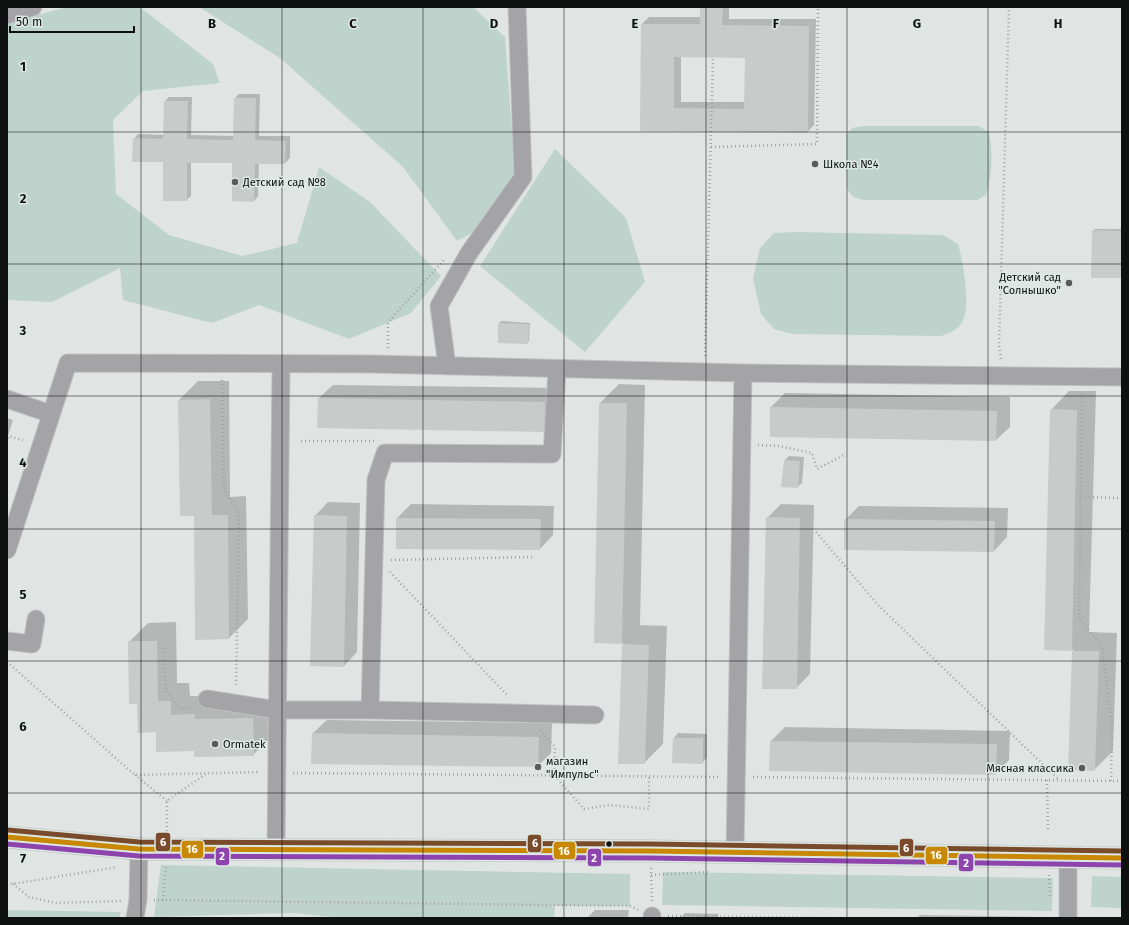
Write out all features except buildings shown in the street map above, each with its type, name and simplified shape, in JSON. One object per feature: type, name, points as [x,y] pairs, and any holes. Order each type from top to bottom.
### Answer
[{"type":"main road","points":[[7,837],[139,856],[276,849],[650,851],[1122,858]]},
{"type":"street","points":[[7,15],[33,7]]},
{"type":"street","points":[[448,366],[438,306],[469,253],[523,177],[517,7]]},
{"type":"street","points":[[7,550],[68,363],[373,364],[743,373],[1122,377]]},
{"type":"street","points":[[276,849],[281,364]]},
{"type":"street","points":[[370,710],[376,480],[385,453],[552,454],[556,369]]},
{"type":"street","points":[[735,853],[743,373]]},
{"type":"street","points":[[7,399],[51,414]]},
{"type":"street","points":[[7,641],[32,644],[36,619]]},
{"type":"street","points":[[203,704],[235,704],[277,710],[370,710],[595,716]]},
{"type":"street","points":[[135,918],[138,900],[139,856]]},
{"type":"street","points":[[1068,857],[1068,918]]},
{"type":"path","points":[[711,147],[817,144],[818,7]]},
{"type":"path","points":[[1004,376],[999,346],[1009,7]]},
{"type":"path","points":[[705,359],[712,58]]},
{"type":"path","points":[[222,376],[224,489],[239,514],[235,704]]},
{"type":"path","points":[[1082,388],[1079,619],[1102,646],[1112,724],[1111,781]]},
{"type":"path","points":[[7,442],[9,436],[23,440]]},
{"type":"path","points":[[742,445],[779,446],[812,453],[817,469],[846,454]]},
{"type":"path","points":[[1081,497],[1122,498]]},
{"type":"path","points":[[816,532],[878,605],[1059,781]]},
{"type":"path","points":[[387,560],[532,557]]},
{"type":"path","points":[[385,566],[555,747],[554,775],[584,809],[609,805],[649,809],[649,776]]},
{"type":"path","points":[[164,648],[166,689],[178,708],[203,704]]},
{"type":"path","points":[[7,662],[167,801],[168,818]]},
{"type":"path","points":[[167,801],[208,772]]},
{"type":"path","points":[[135,774],[276,772],[1122,781]]},
{"type":"path","points":[[1047,780],[1048,829]]},
{"type":"path","points":[[13,884],[139,856]]},
{"type":"path","points":[[163,900],[166,864]]},
{"type":"path","points":[[651,865],[652,917]]},
{"type":"path","points":[[651,875],[710,872]]},
{"type":"path","points":[[7,882],[13,884],[29,897],[56,903],[163,900],[630,906],[652,917],[829,918]]},
{"type":"green space","points":[[67,7],[140,7],[213,64],[220,83],[143,91],[113,120],[116,194],[169,235],[242,256],[297,243],[319,167],[370,202],[441,276],[411,313],[349,339],[259,305],[212,323],[123,300],[120,268],[52,302],[7,300],[7,23]]},
{"type":"green space","points":[[199,7],[473,7],[505,37],[515,174],[472,233],[457,241],[403,167],[280,58]]},
{"type":"green space","points":[[864,126],[978,126],[989,132],[991,164],[990,180],[986,195],[977,200],[863,200],[853,197],[847,189],[846,135],[852,128]]},
{"type":"green space","points":[[555,149],[626,218],[645,282],[585,352],[480,266]]},
{"type":"green space","points":[[795,232],[943,235],[958,244],[960,251],[964,270],[966,292],[966,311],[962,322],[955,330],[941,336],[793,334],[774,329],[761,314],[753,278],[760,248],[774,233]]},
{"type":"green space","points":[[161,865],[630,874],[630,906],[555,906],[554,918],[340,918],[293,913],[154,917]]},
{"type":"green space","points":[[663,872],[1053,878],[1052,911],[662,905]]},
{"type":"green space","points":[[1092,876],[1122,877],[1122,908],[1091,907]]},
{"type":"green space","points":[[7,910],[121,912],[119,918],[7,918]]},
{"type":"transit line","name":"6","points":[[8,830],[139,842],[650,844],[1122,851]]},
{"type":"transit line","name":"16","points":[[7,837],[139,849],[650,851],[1122,858]]},
{"type":"transit line","name":"2","points":[[7,844],[139,856],[650,858],[1122,865]]},
{"type":"place","name":"Школа №4","points":[[815,164]]},
{"type":"place","name":"Детский сад №8","points":[[235,182]]},
{"type":"place","name":"Детский сад \"Солнышко\"","points":[[1069,283]]},
{"type":"place","name":"Ormatek","points":[[215,744]]},
{"type":"place","name":"магазин \"Импульс\"","points":[[538,767]]},
{"type":"place","name":"Мясная классика","points":[[1082,768]]}]
